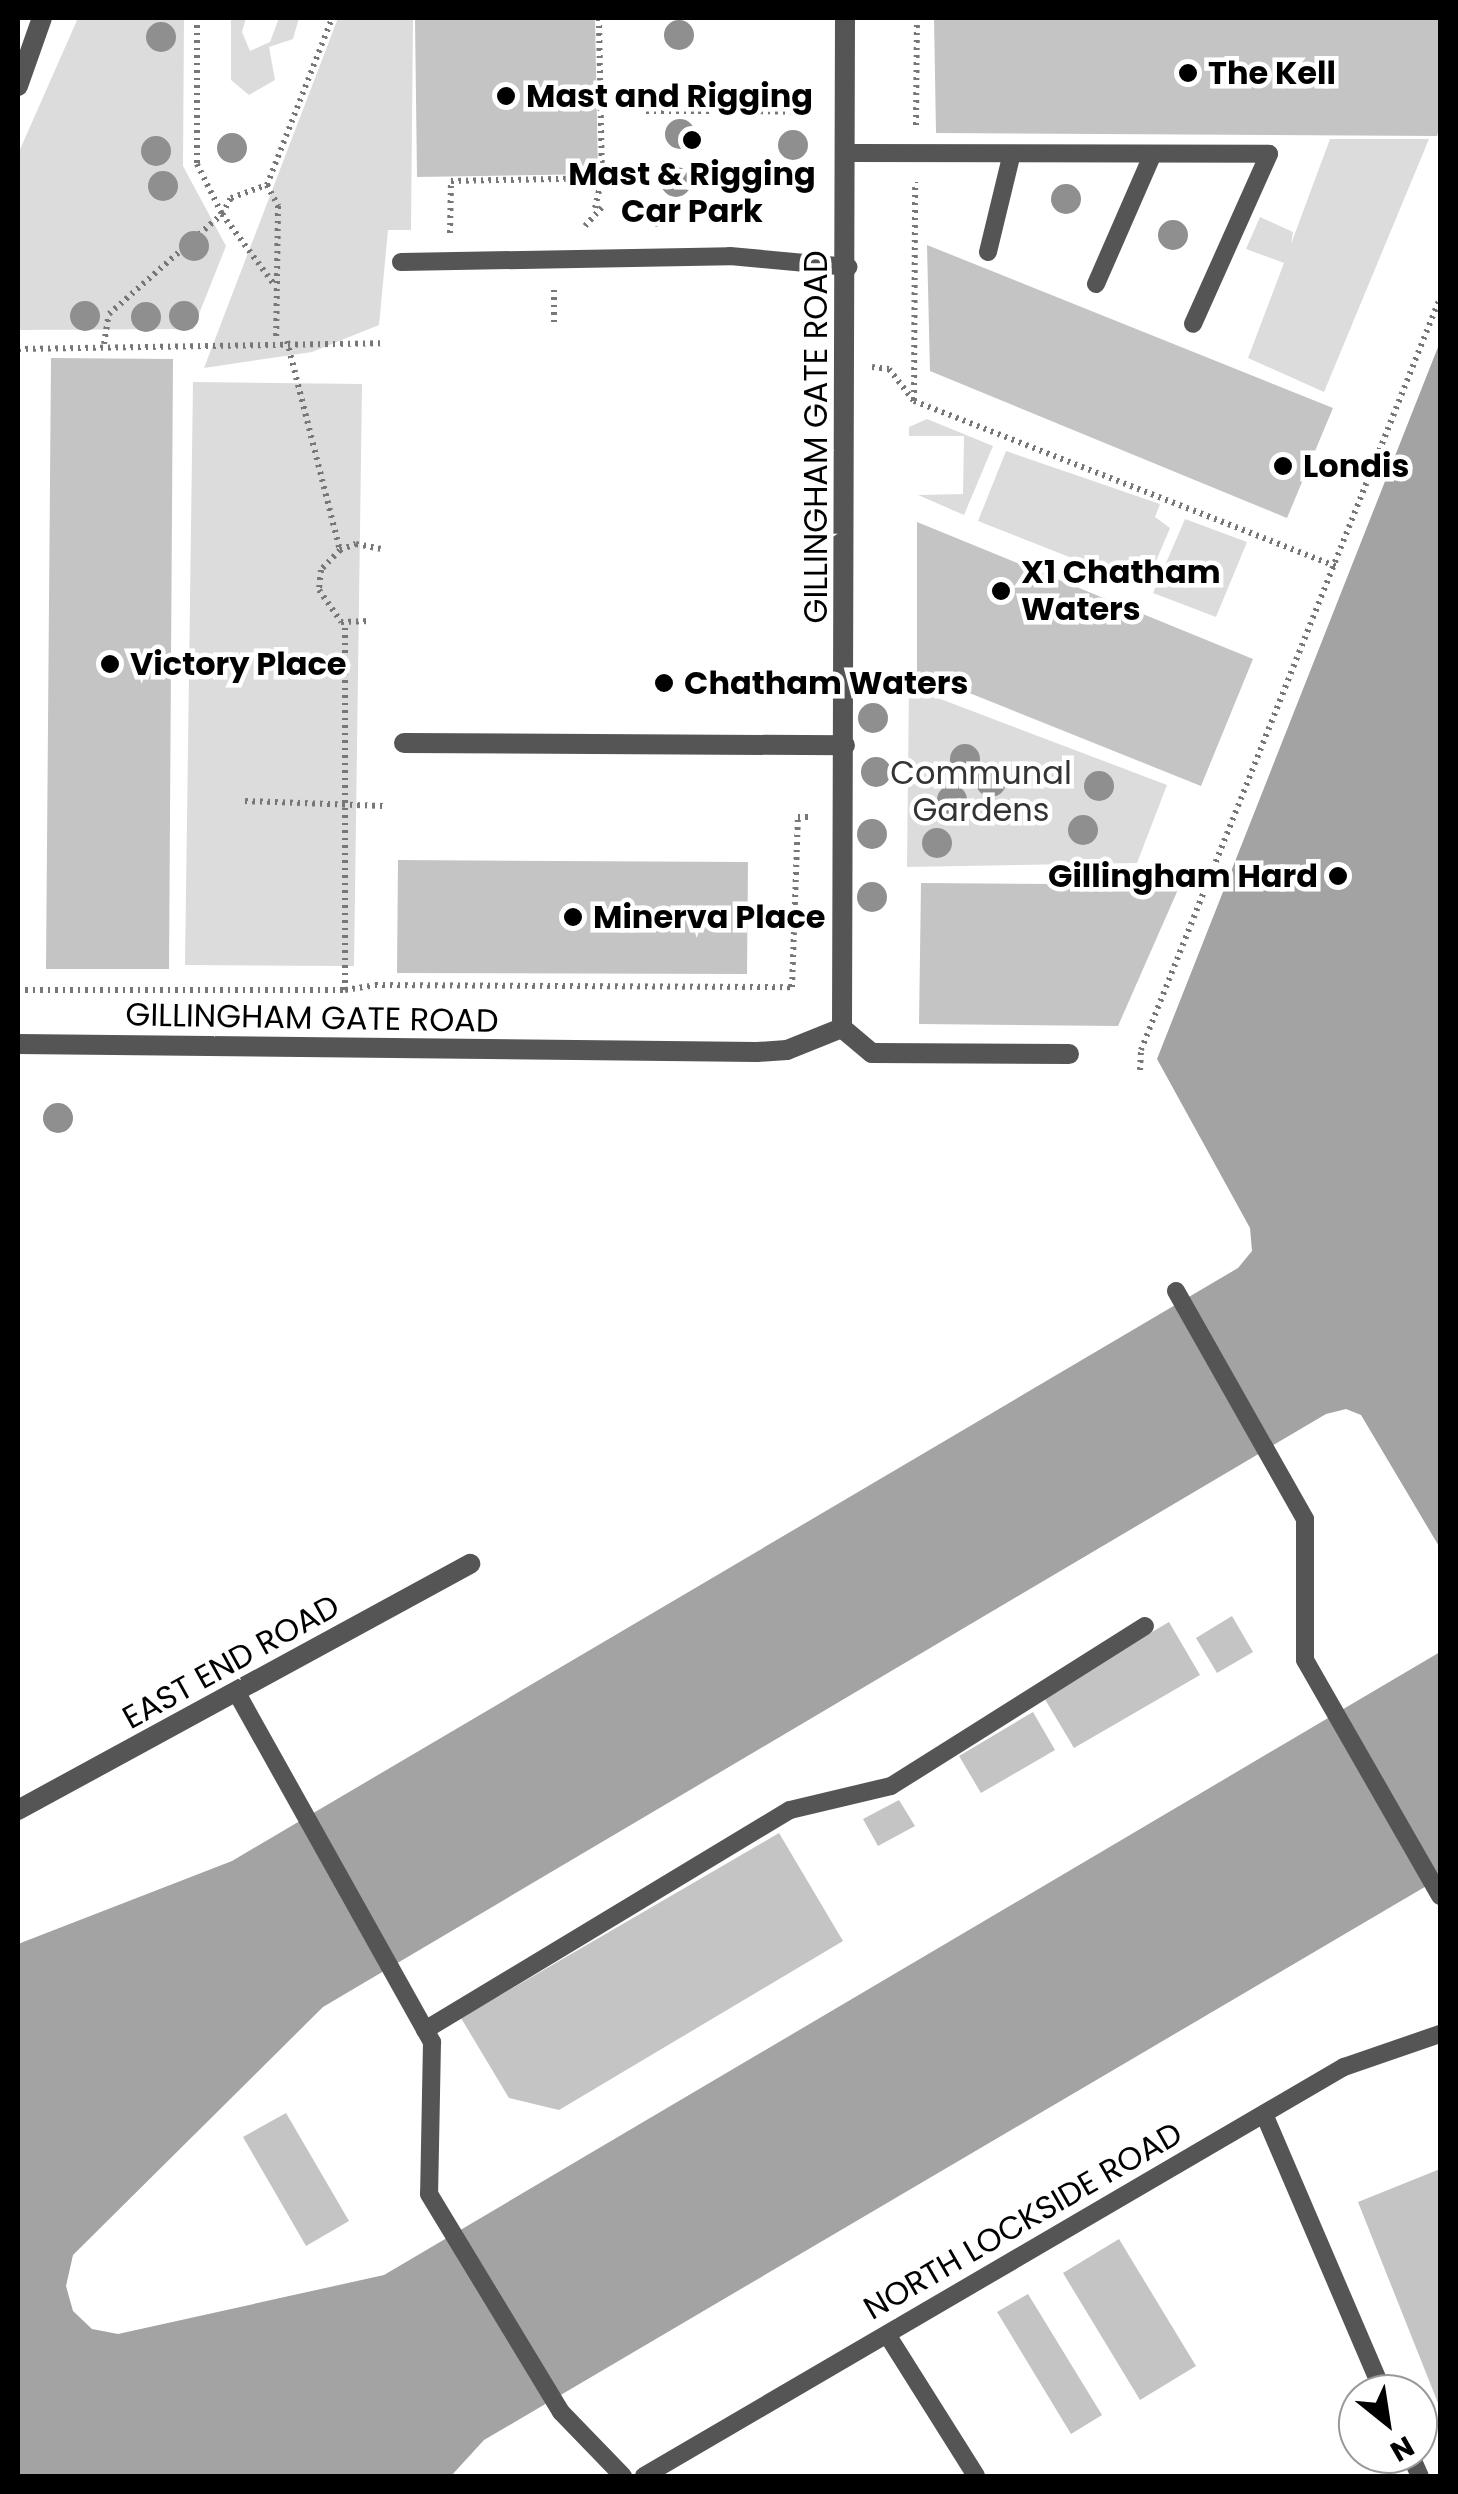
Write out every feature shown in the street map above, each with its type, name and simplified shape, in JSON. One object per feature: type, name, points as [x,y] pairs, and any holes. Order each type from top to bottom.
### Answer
[{"type":"street","points":[[18,86],[42,18]]},
{"type":"street","name":"GILLINGHAM GATE ROAD","points":[[18,1044],[756,1052],[787,1050],[842,1028],[849,21]]},
{"type":"street","points":[[404,743],[844,745]]},
{"type":"street","points":[[842,1028],[872,1052],[1069,1054]]},
{"type":"street","name":"EAST END ROAD","points":[[18,1810],[238,1695],[470,1564]]},
{"type":"lane","points":[[849,153],[1011,157],[1269,154],[1193,324]]},
{"type":"lane","points":[[1096,284],[1152,156]]},
{"type":"lane","points":[[988,252],[1011,157]]},
{"type":"lane","points":[[400,262],[730,256],[848,267]]},
{"type":"lane","points":[[1176,1291],[1305,1518],[1305,1660],[1440,1896]]},
{"type":"lane","points":[[425,2030],[790,1810],[891,1786],[1145,1626]]},
{"type":"lane","points":[[238,1695],[432,2042],[429,2194],[561,2412],[624,2476]]},
{"type":"lane","name":"NORTH LOCKSIDE ROAD","points":[[644,2476],[1344,2067],[1440,2034]]},
{"type":"lane","points":[[1264,2114],[1375,2374]]},
{"type":"lane","points":[[888,2336],[976,2476]]},
{"type":"path","points":[[197,18],[197,164],[222,214],[273,283]]},
{"type":"path","points":[[276,341],[273,283],[278,206],[268,186],[332,18]]},
{"type":"path","points":[[595,208],[602,178],[598,18]]},
{"type":"path","points":[[914,401],[917,18]]},
{"type":"path","points":[[646,110],[712,111]]},
{"type":"path","points":[[753,111],[811,112]]},
{"type":"path","points":[[450,237],[450,180],[602,178]]},
{"type":"path","points":[[104,344],[110,314],[222,214],[231,198],[268,186]]},
{"type":"path","points":[[554,286],[554,322]]},
{"type":"path","points":[[1140,1070],[1142,1050],[1440,298]]},
{"type":"path","points":[[18,349],[276,341],[383,343]]},
{"type":"path","points":[[287,341],[340,550]]},
{"type":"path","points":[[871,367],[889,369],[914,401],[1336,566]]},
{"type":"path","points":[[345,990],[345,623],[319,585],[326,561],[340,550],[356,544],[381,549]]},
{"type":"path","points":[[345,623],[371,620]]},
{"type":"path","points":[[245,801],[383,806]]},
{"type":"path","points":[[18,990],[345,990],[375,985],[792,988],[798,816],[844,816]]},
{"type":"green space","points":[[78,18],[184,18],[183,166],[226,246],[193,329],[18,330],[18,154]]},
{"type":"green space","points":[[231,18],[246,18],[242,32],[250,51],[270,42],[279,18],[299,18],[293,39],[269,47],[275,80],[249,95],[231,80]]},
{"type":"green space","points":[[338,18],[420,18],[413,19],[411,230],[388,230],[379,325],[312,352],[204,368]]},
{"type":"green space","points":[[1330,139],[1429,139],[1324,392],[1248,358],[1284,263],[1246,249],[1260,217],[1293,232],[1291,244]]},
{"type":"green space","points":[[193,382],[362,384],[354,966],[185,965]]},
{"type":"green space","points":[[927,419],[993,446],[964,515],[918,495],[963,494],[964,436],[909,436],[909,427]]},
{"type":"green space","points":[[1006,451],[1160,504],[1155,517],[1170,528],[1145,587],[978,521]]},
{"type":"green space","points":[[1185,519],[1247,542],[1216,617],[1153,593]]},
{"type":"green space","name":"Communal Gardens","points":[[909,687],[1167,785],[1137,863],[907,867]]},
{"type":"shaded area","points":[[1440,342],[1440,1548],[1361,1415],[1346,1409],[1326,1414],[323,2007],[73,2255],[66,2286],[73,2311],[92,2329],[118,2334],[384,2275],[1440,1652],[1440,1878],[484,2440],[451,2476],[18,2476],[18,1944],[232,1861],[1238,1268],[1252,1251],[1250,1228],[1157,1059]]},
{"type":"building","name":"Mast and Rigging","points":[[595,18],[598,174],[417,177],[415,19]]},
{"type":"building","name":"The Kell","points":[[934,18],[1440,19],[1440,127],[1437,136],[936,133]]},
{"type":"building","points":[[927,245],[1333,408],[1287,518],[930,371]]},
{"type":"building","name":"Victory Place","points":[[51,358],[173,359],[169,969],[46,969]]},
{"type":"building","name":"X1 Chatham Waters","points":[[917,522],[1253,659],[1201,786],[917,672]]},
{"type":"building","name":"Minerva Place","points":[[398,860],[748,862],[747,974],[397,973]]},
{"type":"building","points":[[921,883],[1180,885],[1118,1026],[919,1024]]},
{"type":"building","points":[[1232,1616],[1253,1652],[1217,1673],[1196,1638]]},
{"type":"building","points":[[1169,1622],[1200,1675],[1074,1748],[1043,1696]]},
{"type":"building","points":[[1033,1712],[1055,1750],[981,1793],[959,1756]]},
{"type":"building","points":[[899,1800],[915,1826],[878,1846],[863,1819]]},
{"type":"building","points":[[779,1833],[843,1941],[559,2110],[509,2098],[461,2018]]},
{"type":"building","points":[[286,2113],[349,2221],[306,2246],[243,2137]]},
{"type":"building","points":[[1440,2169],[1440,2408],[1438,2374],[1426,2374],[1358,2202]]},
{"type":"building","points":[[1119,2239],[1196,2366],[1140,2400],[1063,2273]]},
{"type":"building","points":[[1028,2294],[1102,2415],[1071,2434],[997,2312]]},
{"type":"place","name":"The Kell","points":[[1188,73]]},
{"type":"place","name":"Mast and Rigging","points":[[506,96]]},
{"type":"place","name":"Mast & Rigging Car Park","points":[[692,140]]},
{"type":"place","name":"Londis","points":[[1283,466]]},
{"type":"place","name":"X1 Chatham Waters","points":[[1001,591]]},
{"type":"place","name":"Victory Place","points":[[110,664]]},
{"type":"place","name":"Chatham Waters","points":[[664,683]]},
{"type":"place","name":"Gillingham Hard","points":[[1338,876]]},
{"type":"place","name":"Minerva Place","points":[[573,917]]}]
